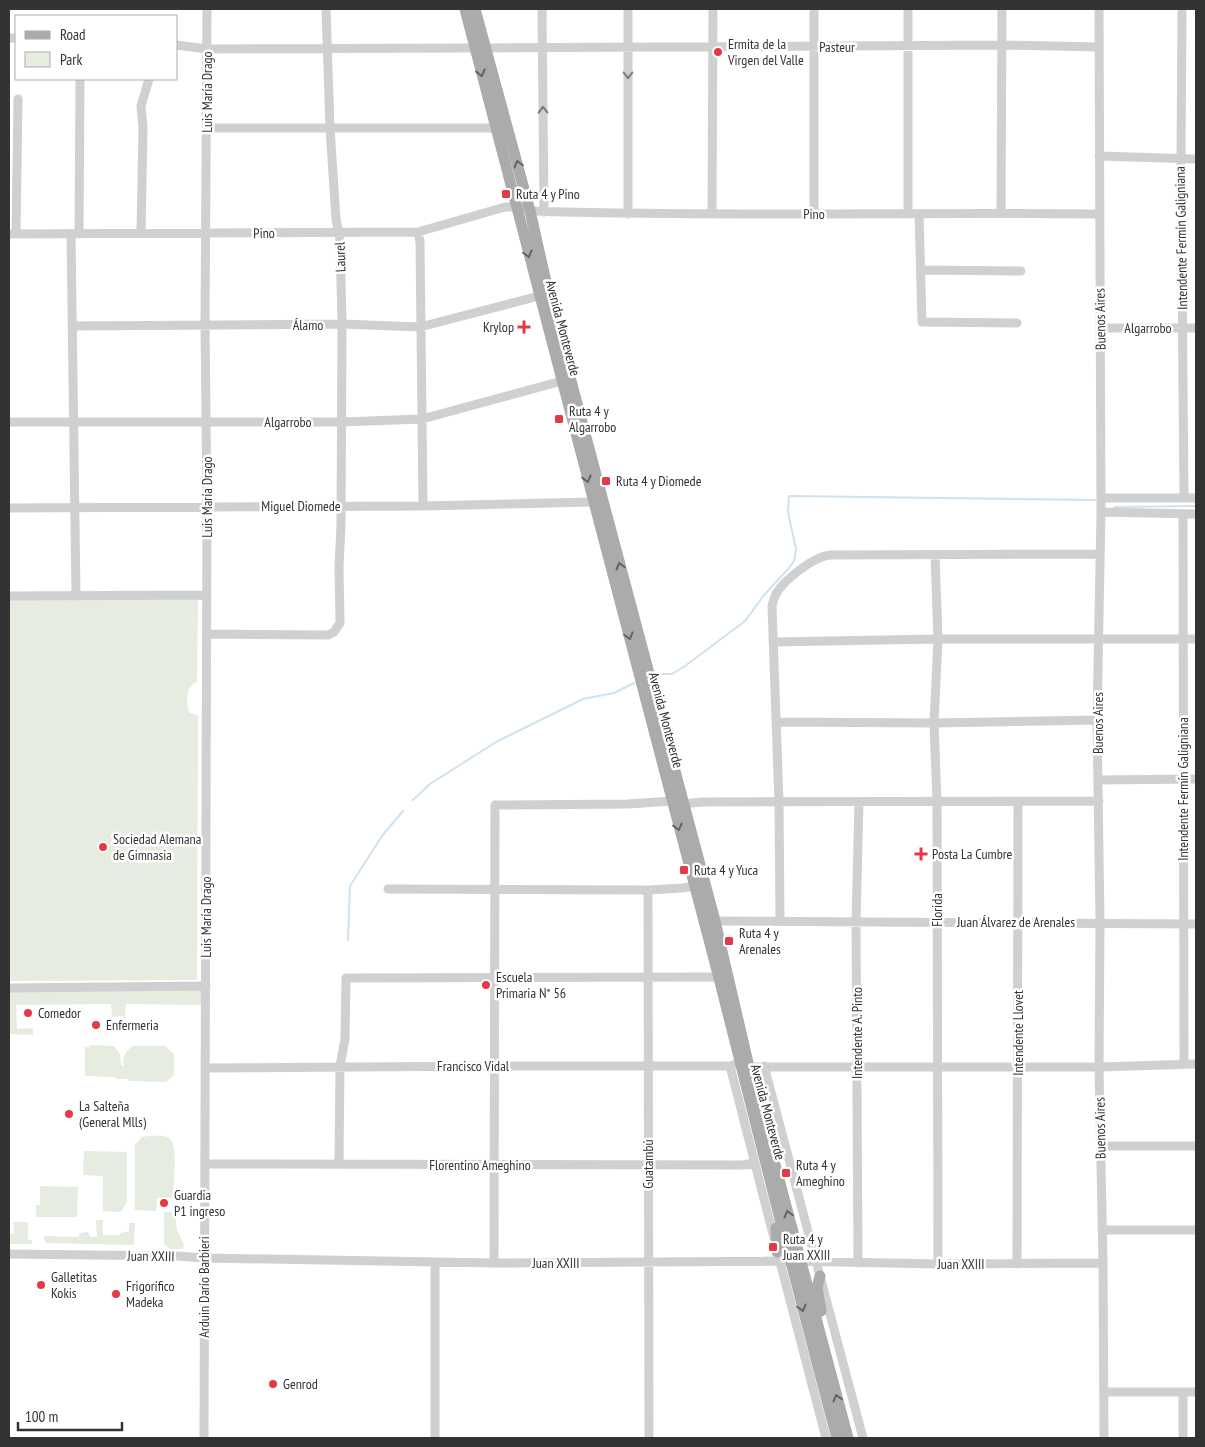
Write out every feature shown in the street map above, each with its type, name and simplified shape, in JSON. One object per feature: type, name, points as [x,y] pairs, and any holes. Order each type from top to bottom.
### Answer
[{"type":"main road","name":"Avenida Monteverde","points":[[464,9],[480,48],[530,211],[554,317],[715,921],[740,1066],[769,1178],[767,1188],[777,1234],[826,1357],[848,1438]]},
{"type":"main road","name":"Avenida Monteverde","points":[[475,9],[494,128],[718,977],[787,1259],[838,1438]]},
{"type":"main road","points":[[820,1276],[817,1288],[828,1343],[826,1357]]},
{"type":"street","name":"Luis María Drago","points":[[206,986],[207,506],[205,325],[207,9]]},
{"type":"street","name":"Laurel","points":[[207,634],[328,635],[334,632],[340,623],[342,324],[339,232],[336,220],[330,128],[326,9]]},
{"type":"street","points":[[542,9],[544,212]]},
{"type":"street","points":[[628,9],[628,214]]},
{"type":"street","points":[[712,214],[713,9]]},
{"type":"street","points":[[814,9],[814,214]]},
{"type":"street","points":[[908,9],[908,214]]},
{"type":"street","points":[[1001,213],[1002,9]]},
{"type":"street","name":"Buenos Aires","points":[[1099,9],[1100,512],[1097,720],[1104,1438]]},
{"type":"street","name":"Intendente Fermín Galigniana","points":[[1182,9],[1180,159],[1184,498]]},
{"type":"street","name":"Pasteur","points":[[178,45],[207,49],[628,46],[1099,47]]},
{"type":"street","points":[[76,596],[75,421],[72,326],[80,80]]},
{"type":"street","points":[[141,233],[141,106],[149,80]]},
{"type":"street","points":[[13,234],[18,99]]},
{"type":"street","points":[[207,128],[494,128]]},
{"type":"street","points":[[1099,156],[1196,159]]},
{"type":"street","name":"Pino","points":[[13,234],[418,232],[505,207],[544,212],[628,214],[1098,214]]},
{"type":"street","points":[[919,214],[922,322],[1017,323]]},
{"type":"street","points":[[418,232],[420,242],[423,506]]},
{"type":"street","points":[[921,270],[1021,271]]},
{"type":"street","name":"Álamo","points":[[72,326],[342,324],[420,327],[539,296]]},
{"type":"street","name":"Algarrobo","points":[[1100,328],[1196,328]]},
{"type":"street","name":"Algarrobo","points":[[9,422],[206,423],[422,420],[562,381]]},
{"type":"street","points":[[1100,498],[1196,498]]},
{"type":"street","name":"Miguel Diomede","points":[[9,508],[423,506],[592,502]]},
{"type":"street","points":[[1100,512],[1196,514]]},
{"type":"street","name":"Intendente Fermín Galigniana","points":[[1182,514],[1184,639],[1184,1064]]},
{"type":"street","points":[[780,921],[779,802],[772,606],[776,595],[786,582],[812,561],[824,556],[1099,554]]},
{"type":"street","name":"Florida","points":[[935,555],[938,639],[934,723],[937,802],[938,1264]]},
{"type":"street","points":[[9,596],[207,594]]},
{"type":"street","points":[[774,642],[938,639],[1196,639]]},
{"type":"street","points":[[776,722],[934,723],[1097,720]]},
{"type":"street","points":[[1098,780],[1196,779]]},
{"type":"street","points":[[494,1263],[495,805],[628,804],[672,801]]},
{"type":"street","points":[[683,804],[702,802],[1099,801]]},
{"type":"street","name":"Intendente A. Pinto","points":[[858,1263],[856,922],[859,802]]},
{"type":"street","name":"Intendente Llovet","points":[[1017,1264],[1019,1067],[1018,802]]},
{"type":"street","points":[[388,889],[648,890],[694,886]]},
{"type":"street","name":"Guatambú","points":[[648,890],[649,1438]]},
{"type":"street","name":"Juan Álvarez de Arenales","points":[[715,921],[1196,924]]},
{"type":"street","points":[[339,1163],[340,1066],[345,1039],[346,978],[718,977]]},
{"type":"street","points":[[9,988],[206,986]]},
{"type":"street","name":"Arduin Darío Barbieri","points":[[204,1438],[206,986]]},
{"type":"street","name":"Francisco Vidal","points":[[205,1068],[340,1066],[1099,1067],[1196,1064]]},
{"type":"street","points":[[740,1066],[754,1163],[787,1259],[826,1438]]},
{"type":"street","name":"Avenida Monteverde","points":[[764,1066],[863,1438]]},
{"type":"street","points":[[1101,1146],[1196,1146]]},
{"type":"street","name":"Florentino Ameghino","points":[[205,1164],[494,1165],[754,1163]]},
{"type":"street","points":[[1102,1230],[1196,1230]]},
{"type":"street","name":"Juan XXIII","points":[[9,1254],[494,1263],[648,1263],[787,1259],[858,1263],[1103,1263]]},
{"type":"street","points":[[435,1438],[436,1262]]},
{"type":"street","points":[[1104,1392],[1196,1392]]},
{"type":"street","points":[[1183,1392],[1184,1438]]},
{"type":"green space","name":"Sociedad Alemana de Gimnasia","points":[[195,597],[198,600],[197,682],[188,691],[187,704],[189,713],[198,715],[197,980],[9,981],[9,599]]},
{"type":"green space","points":[[202,988],[201,1005],[126,1004],[125,1018],[122,1016],[112,1017],[111,1004],[16,1005],[17,1029],[33,1028],[33,1035],[9,1034],[9,989]]},
{"type":"green space","points":[[90,1045],[114,1046],[120,1054],[121,1065],[124,1066],[123,1060],[125,1055],[133,1046],[165,1046],[174,1054],[174,1075],[166,1082],[129,1081],[129,1079],[116,1079],[115,1077],[85,1076],[85,1047]]},
{"type":"green space","points":[[142,1137],[169,1138],[174,1148],[175,1157],[173,1198],[157,1198],[156,1211],[135,1210],[135,1145]]},
{"type":"green space","points":[[84,1151],[127,1152],[127,1202],[121,1212],[103,1211],[103,1176],[83,1175]]},
{"type":"green space","points":[[40,1186],[78,1187],[77,1217],[36,1217],[36,1205],[40,1205]]},
{"type":"green space","points":[[164,1212],[175,1212],[177,1230],[184,1245],[183,1249],[170,1249],[164,1244]]},
{"type":"green space","points":[[96,1220],[103,1220],[103,1235],[119,1235],[129,1231],[129,1223],[135,1223],[134,1245],[45,1243],[44,1236],[79,1237],[79,1233],[88,1232],[90,1237],[97,1237]]},
{"type":"green space","points":[[13,1222],[28,1222],[28,1240],[32,1240],[32,1244],[9,1244],[9,1234],[14,1233]]},
{"type":"waterway","points":[[662,674],[672,674],[685,666],[745,621],[764,595],[794,561],[796,549],[788,512],[789,496],[1095,500]]},
{"type":"waterway","points":[[1114,507],[1196,506]]},
{"type":"waterway","points":[[413,800],[430,784],[496,742],[583,699],[614,693],[634,683]]},
{"type":"waterway","points":[[348,940],[350,886],[382,836],[403,811]]},
{"type":"place","name":"Ermita de la Virgen del Valle","points":[[718,52]]},
{"type":"place","name":"Ruta 4 y Pino","points":[[506,194]]},
{"type":"place","name":"Krylop","points":[[524,327]]},
{"type":"place","name":"Ruta 4 y Algarrobo","points":[[559,419]]},
{"type":"place","name":"Ruta 4 y Diomede","points":[[606,481]]},
{"type":"place","name":"Sociedad Alemana de Gimnasia","points":[[103,847]]},
{"type":"place","name":"Posta La Cumbre","points":[[921,854]]},
{"type":"place","name":"Ruta 4 y Yuca","points":[[684,870]]},
{"type":"place","name":"Ruta 4 y Arenales","points":[[729,941]]},
{"type":"place","name":"Escuela Primaria N* 56","points":[[486,985]]},
{"type":"place","name":"Comedor","points":[[28,1013]]},
{"type":"place","name":"Enfermeria","points":[[96,1025]]},
{"type":"place","name":"La Salteña (General Mlls)","points":[[69,1114]]},
{"type":"place","name":"Ruta 4 y Ameghino","points":[[786,1173]]},
{"type":"place","name":"Guardia P1 ingreso","points":[[164,1203]]},
{"type":"place","name":"Ruta 4 y Juan XXIII","points":[[773,1247]]},
{"type":"place","name":"Galletitas Kokis","points":[[41,1285]]},
{"type":"place","name":"Frigorífico Madeka","points":[[116,1294]]},
{"type":"place","name":"Genrod","points":[[273,1384]]}]
